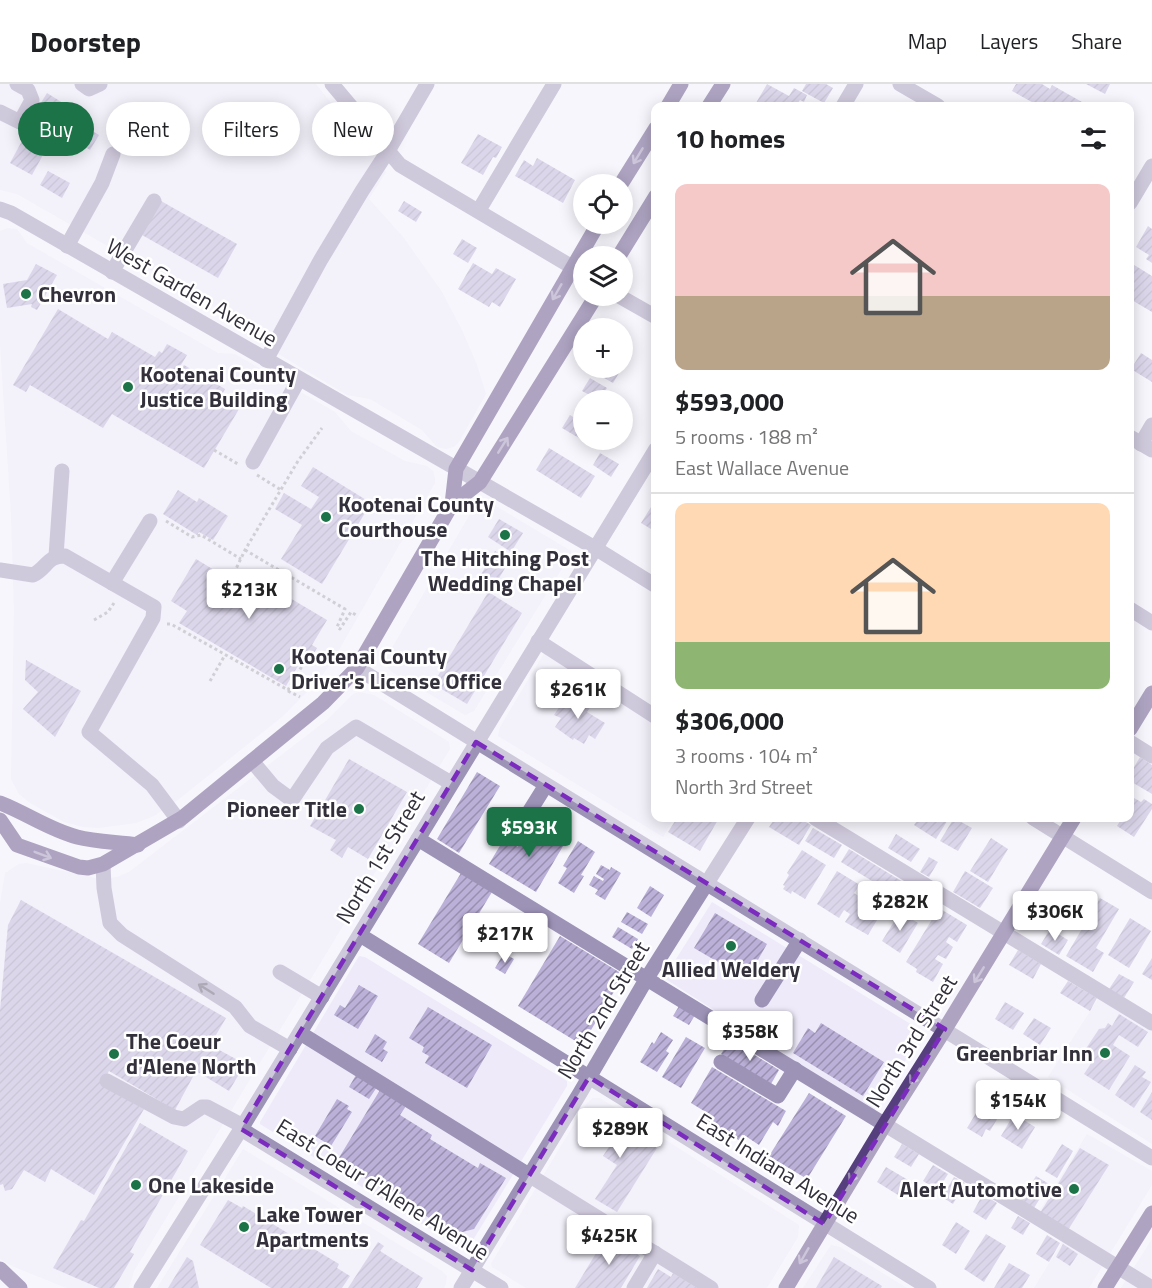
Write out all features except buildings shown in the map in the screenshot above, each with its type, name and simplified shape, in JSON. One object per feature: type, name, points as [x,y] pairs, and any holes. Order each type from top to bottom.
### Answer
[{"type":"main road","points":[[673,102],[681,84]]},
{"type":"main road","points":[[712,102],[723,84]]},
{"type":"main road","points":[[627,174],[651,136]]},
{"type":"main road","points":[[625,246],[651,204]]},
{"type":"main road","points":[[452,504],[456,469],[573,278]]},
{"type":"main road","points":[[0,820],[17,845],[78,867],[88,868],[103,864],[178,820],[323,703],[357,668],[452,504],[480,482],[590,306]]},
{"type":"main road","points":[[1134,722],[1152,693]]},
{"type":"main road","points":[[0,803],[20,810],[40,823],[78,837],[138,845]]},
{"type":"main road","name":"North 3rd Street","points":[[786,1288],[1072,822]]},
{"type":"main road","points":[[1105,1288],[1152,1213]]},
{"type":"main road","points":[[0,1269],[20,1288]]},
{"type":"street","points":[[0,112],[20,122],[32,100],[28,90],[17,84]]},
{"type":"street","points":[[82,84],[89,89],[100,84]]},
{"type":"street","points":[[332,84],[347,102]]},
{"type":"street","points":[[394,142],[427,84]]},
{"type":"street","points":[[479,210],[554,84]]},
{"type":"street","points":[[845,102],[856,84]]},
{"type":"street","points":[[900,84],[931,102]]},
{"type":"street","points":[[67,246],[102,183],[112,156]]},
{"type":"street","points":[[266,360],[320,261],[385,156]]},
{"type":"street","points":[[392,156],[400,165],[413,173],[573,267]]},
{"type":"street","points":[[1134,196],[1152,166]]},
{"type":"street","points":[[112,272],[154,201]]},
{"type":"street","name":"West Garden Avenue","points":[[0,209],[11,213],[595,548],[651,583]]},
{"type":"street","points":[[633,304],[651,314]]},
{"type":"street","points":[[253,462],[299,380]]},
{"type":"street","points":[[1141,444],[1152,425]]},
{"type":"street","name":"North 1st Street","points":[[141,1288],[242,1128],[651,456]]},
{"type":"street","points":[[56,556],[62,471]]},
{"type":"street","points":[[112,583],[156,520]]},
{"type":"street","points":[[0,570],[33,575],[37,574],[51,558],[65,556],[154,606],[154,614],[89,732],[152,785],[178,820]]},
{"type":"street","points":[[1134,612],[1152,623]]},
{"type":"street","points":[[538,641],[651,714]]},
{"type":"street","points":[[357,668],[1152,1158]]},
{"type":"street","points":[[252,761],[273,786],[292,800],[327,748],[356,727],[452,783]]},
{"type":"street","points":[[1134,745],[1152,756]]},
{"type":"street","points":[[521,825],[546,785]]},
{"type":"street","name":"North 2nd Street","points":[[460,1288],[589,1077],[646,978],[745,822]]},
{"type":"street","points":[[822,822],[1152,1023]]},
{"type":"street","points":[[1040,822],[1152,892]]},
{"type":"street","points":[[418,839],[1152,1288]]},
{"type":"street","points":[[103,864],[104,888],[110,923],[122,935],[235,1007],[250,1026],[290,1049]]},
{"type":"street","name":"East Indiana Avenue","points":[[360,935],[929,1288]]},
{"type":"street","points":[[762,1000],[800,940]]},
{"type":"street","points":[[280,972],[322,997]]},
{"type":"street","points":[[300,1033],[711,1288]]},
{"type":"street","points":[[721,1062],[778,1096],[795,1069]]},
{"type":"street","name":"East Coeur d'Alene Avenue","points":[[107,1081],[174,1117],[184,1119],[201,1107],[207,1107],[501,1288]]},
{"type":"street","points":[[634,1288],[655,1253]]},
{"type":"path","points":[[234,573],[245,550],[298,461],[321,428]]},
{"type":"path","points":[[156,520],[192,537],[201,535],[241,559]]},
{"type":"path","points":[[245,550],[345,609],[337,627],[340,628],[351,612],[356,615]]},
{"type":"path","points":[[94,621],[108,612],[113,603],[120,607]]},
{"type":"path","points":[[162,623],[171,624],[300,697]]},
{"type":"path","points":[[210,681],[225,655]]},
{"type":"path","points":[[288,690],[305,661]]},
{"type":"highlighted area","points":[[476,742],[945,1029],[824,1224],[589,1077],[472,1270],[241,1129]]},
{"type":"shaded area","points":[[0,84],[316,84],[330,102],[312,102],[312,156],[373,156],[386,172],[369,199],[404,238],[442,292],[462,330],[486,394],[459,442],[454,447],[446,449],[437,447],[422,430],[370,399],[347,395],[248,336],[233,318],[17,194],[0,190]]},
{"type":"shaded area","points":[[8,228],[17,229],[27,243],[218,353],[235,354],[335,412],[351,431],[405,461],[427,466],[433,471],[435,478],[435,483],[332,662],[318,681],[282,717],[179,799],[154,816],[136,823],[99,828],[64,822],[30,803],[19,794],[11,779],[14,610],[11,515],[0,344],[0,231]]},
{"type":"shaded area","points":[[489,502],[571,551],[571,554],[474,711],[465,715],[392,672],[388,668],[386,658],[473,509],[482,503]]},
{"type":"shaded area","points":[[546,650],[651,717],[651,822],[672,822],[663,837],[498,736],[500,727]]},
{"type":"shaded area","points":[[359,692],[374,695],[449,742],[450,749],[134,1271],[129,1288],[66,1288],[0,1259],[0,903],[5,873],[19,864],[26,863],[100,879],[117,877],[129,872],[327,720],[353,694]]},
{"type":"shaded area","points":[[712,902],[922,1031],[873,1112],[664,978]]},
{"type":"shaded area","points":[[359,956],[365,957],[567,1081],[567,1086],[470,1245],[465,1248],[459,1247],[260,1124]]},
{"type":"shaded area","points":[[1105,988],[1152,1017],[1152,1144],[1048,1077]]},
{"type":"shaded area","points":[[593,1098],[600,1098],[799,1225],[798,1237],[767,1288],[526,1288],[492,1267],[491,1264],[544,1174],[587,1103]]},
{"type":"shaded area","points":[[1087,1134],[1152,1171],[1152,1185],[1089,1288],[1034,1288],[1063,1241],[1032,1223]]},
{"type":"shaded area","points":[[243,1149],[442,1271],[447,1276],[444,1288],[157,1288]]},
{"type":"shaded area","points":[[1152,1239],[1152,1288],[1121,1288]]},
{"type":"shaded area","points":[[831,1245],[840,1247],[907,1288],[803,1288]]},
{"type":"place","name":"Chevron","points":[[26,294]]},
{"type":"place","name":"Kootenai County Justice Building","points":[[128,387]]},
{"type":"place","name":"Kootenai County Courthouse","points":[[326,517]]},
{"type":"place","name":"The Hitching Post Wedding Chapel","points":[[505,535]]},
{"type":"place","name":"Kootenai County Driver's License Office","points":[[279,669]]},
{"type":"place","name":"Pioneer Title","points":[[359,809]]},
{"type":"place","name":"Allied Weldery","points":[[731,946]]},
{"type":"place","name":"Greenbriar Inn","points":[[1105,1053]]},
{"type":"place","name":"The Coeur d'Alene North","points":[[114,1054]]},
{"type":"place","name":"One Lakeside","points":[[136,1185]]},
{"type":"place","name":"Alert Automotive","points":[[1074,1189]]},
{"type":"place","name":"Lake Tower Apartments","points":[[244,1227]]}]
